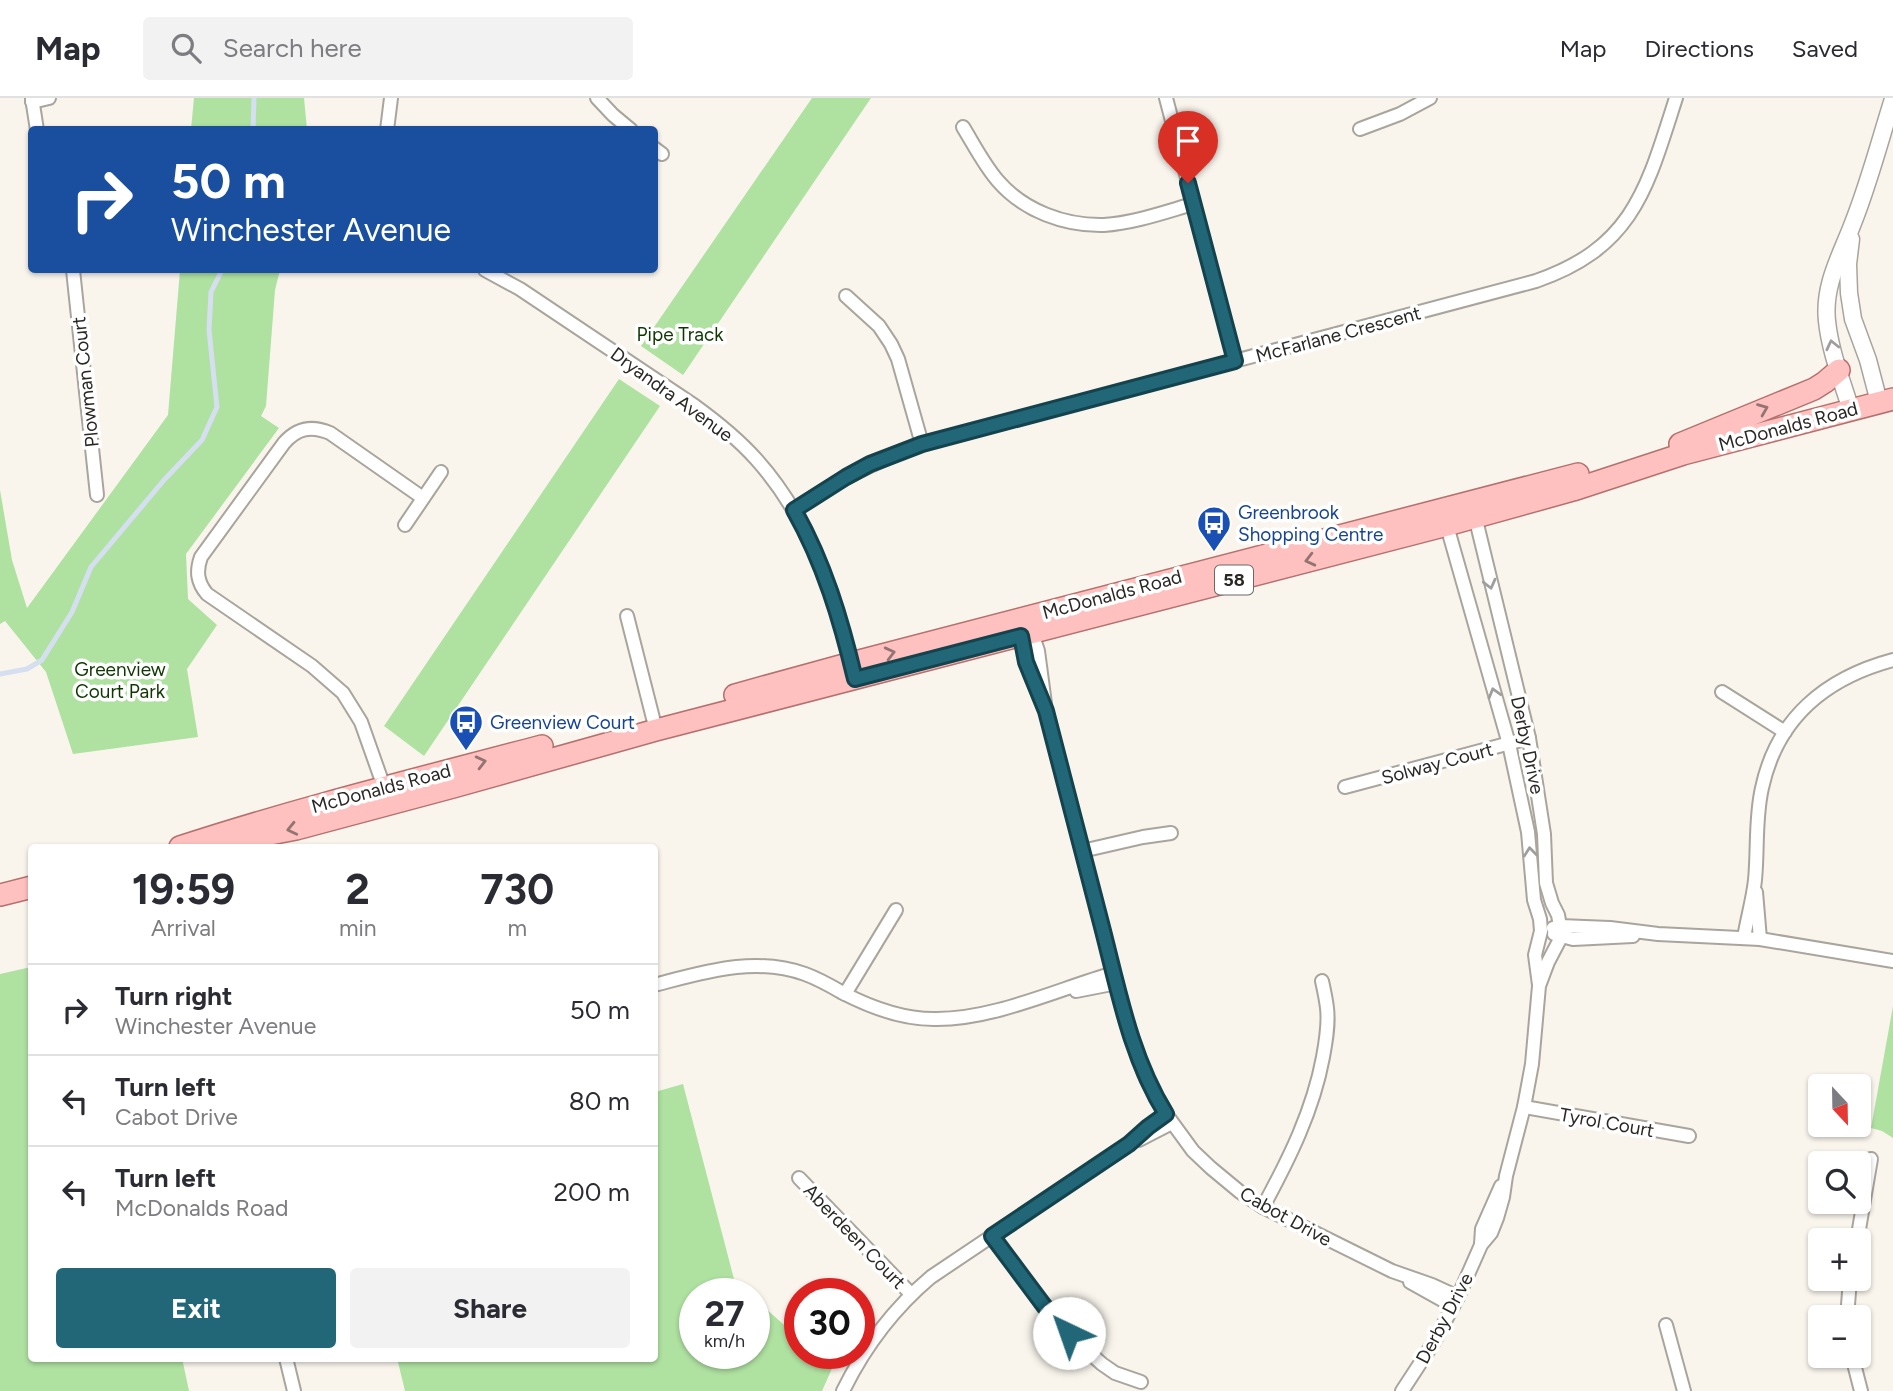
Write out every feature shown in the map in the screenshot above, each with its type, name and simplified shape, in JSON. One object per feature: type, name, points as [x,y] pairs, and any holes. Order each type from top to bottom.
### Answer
[{"type":"main road","points":[[1632,463],[1814,388],[1839,370]]},
{"type":"main road","name":"McDonalds Road","points":[[1473,509],[1573,490],[1683,454],[1886,401]]},
{"type":"main road","name":"McDonalds Road","points":[[189,844],[247,825],[381,794],[1025,629],[1445,517],[1588,471],[1683,454]]},
{"type":"main road","name":"McDonalds Road","points":[[218,844],[296,829],[381,794]]},
{"type":"main road","points":[[0,895],[28,888]]},
{"type":"street","points":[[36,126],[32,100],[49,98]]},
{"type":"street","points":[[388,126],[391,98]]},
{"type":"street","points":[[597,98],[626,126]]},
{"type":"street","points":[[1166,98],[1235,361]]},
{"type":"street","points":[[1360,130],[1430,98]]},
{"type":"street","name":"McFarlane Crescent","points":[[794,510],[870,464],[922,444],[1536,281],[1571,267],[1607,242],[1633,212],[1651,175],[1676,98]]},
{"type":"street","points":[[1851,410],[1832,350],[1826,320],[1826,295],[1836,261],[1853,223],[1893,99]]},
{"type":"street","points":[[963,127],[985,163],[1011,194],[1034,209],[1062,220],[1105,225],[1193,204]]},
{"type":"street","points":[[1853,223],[1848,264],[1853,319],[1886,401]]},
{"type":"street","name":"Plowman Court","points":[[73,273],[97,495]]},
{"type":"street","name":"Dryandra Avenue","points":[[491,273],[569,320],[716,422],[756,458],[794,510],[809,536],[828,583],[853,671]]},
{"type":"street","points":[[846,296],[879,326],[891,344],[898,359],[922,444]]},
{"type":"street","points":[[381,794],[366,735],[354,709],[337,687],[312,666],[207,594],[199,579],[198,566],[201,557],[284,443],[290,436],[305,429],[330,433],[423,498]]},
{"type":"street","points":[[405,524],[442,472]]},
{"type":"street","name":"Derby Drive","points":[[1473,509],[1529,738],[1544,834],[1546,883],[1559,915],[1559,940],[1539,986]]},
{"type":"street","name":"Derby Drive","points":[[1403,1390],[1456,1302],[1481,1245],[1482,1229],[1487,1215],[1505,1178],[1524,1107],[1532,1064],[1539,986],[1535,955],[1541,931],[1534,900],[1528,832],[1509,744],[1445,517]]},
{"type":"street","points":[[627,616],[654,724]]},
{"type":"street","name":"Cabot Drive","points":[[1025,629],[1038,651],[1046,711],[1082,851],[1136,1052],[1153,1094],[1193,1151],[1240,1192],[1263,1207],[1392,1271],[1432,1285],[1456,1302]]},
{"type":"street","points":[[1744,938],[1755,882],[1759,809],[1773,753],[1798,715],[1825,689],[1857,671],[1893,660]]},
{"type":"street","points":[[1722,692],[1786,732]]},
{"type":"street","name":"Solway Court","points":[[1345,787],[1529,738]]},
{"type":"street","points":[[1082,851],[1171,833]]},
{"type":"street","points":[[1755,882],[1760,939]]},
{"type":"street","points":[[845,994],[896,910]]},
{"type":"street","points":[[1541,931],[1610,928],[1658,934],[1760,939],[1893,961]]},
{"type":"street","points":[[658,984],[731,966],[770,966],[806,974],[869,1006],[890,1013],[934,1020],[979,1014],[1058,993],[1082,991],[1115,978]]},
{"type":"street","points":[[1263,1207],[1298,1137],[1315,1093],[1327,1025],[1322,981]]},
{"type":"street","name":"Tyrol Court","points":[[1524,1107],[1689,1136]]},
{"type":"street","points":[[843,1391],[871,1340],[911,1294],[931,1277],[1129,1144],[1152,1134],[1169,1118]]},
{"type":"street","name":"Aberdeen Court","points":[[799,1178],[911,1294]]},
{"type":"street","points":[[992,1236],[1045,1307],[1084,1348],[1115,1373],[1141,1382]]},
{"type":"street","points":[[1666,1325],[1684,1391]]},
{"type":"street","points":[[287,1362],[294,1391]]},
{"type":"street","points":[[1855,1368],[1861,1391]]},
{"type":"green space","points":[[194,98],[304,98],[307,126],[191,126]]},
{"type":"green space","name":"Pipe Track","points":[[812,98],[871,98],[683,375],[641,346]]},
{"type":"green space","name":"Greenview Court Park","points":[[180,273],[279,273],[275,290],[266,406],[261,416],[279,428],[186,554],[188,599],[217,625],[187,669],[198,737],[73,754],[46,672],[5,621],[0,624],[0,490],[12,560],[27,608],[168,415]]},
{"type":"green space","points":[[619,379],[660,406],[424,756],[384,726]]},
{"type":"green space","points":[[28,968],[28,1362],[183,1362],[189,1391],[0,1391],[0,974]]},
{"type":"green space","points":[[1893,1006],[1893,1138],[1871,1128]]},
{"type":"green space","points":[[683,1084],[734,1278],[679,1278],[679,1369],[770,1369],[770,1312],[784,1325],[784,1369],[832,1369],[822,1391],[405,1391],[398,1362],[658,1362],[658,1091]]},
{"type":"waterway","points":[[253,126],[254,98]]},
{"type":"waterway","points":[[0,674],[27,669],[42,660],[72,612],[91,567],[164,480],[202,440],[217,407],[209,330],[211,292],[220,273]]},
{"type":"place","name":"Greenbrook Shopping Centre","points":[[1214,553]]},
{"type":"place","name":"Greenview Court","points":[[466,752]]},
{"type":"route","points":[[1069,1333],[1045,1307],[992,1236],[1129,1144],[1166,1114],[1144,1074],[1126,1022],[1046,711],[1026,662],[1021,636],[855,679],[828,583],[809,536],[794,510],[870,464],[922,444],[1235,361],[1188,183]]}]
